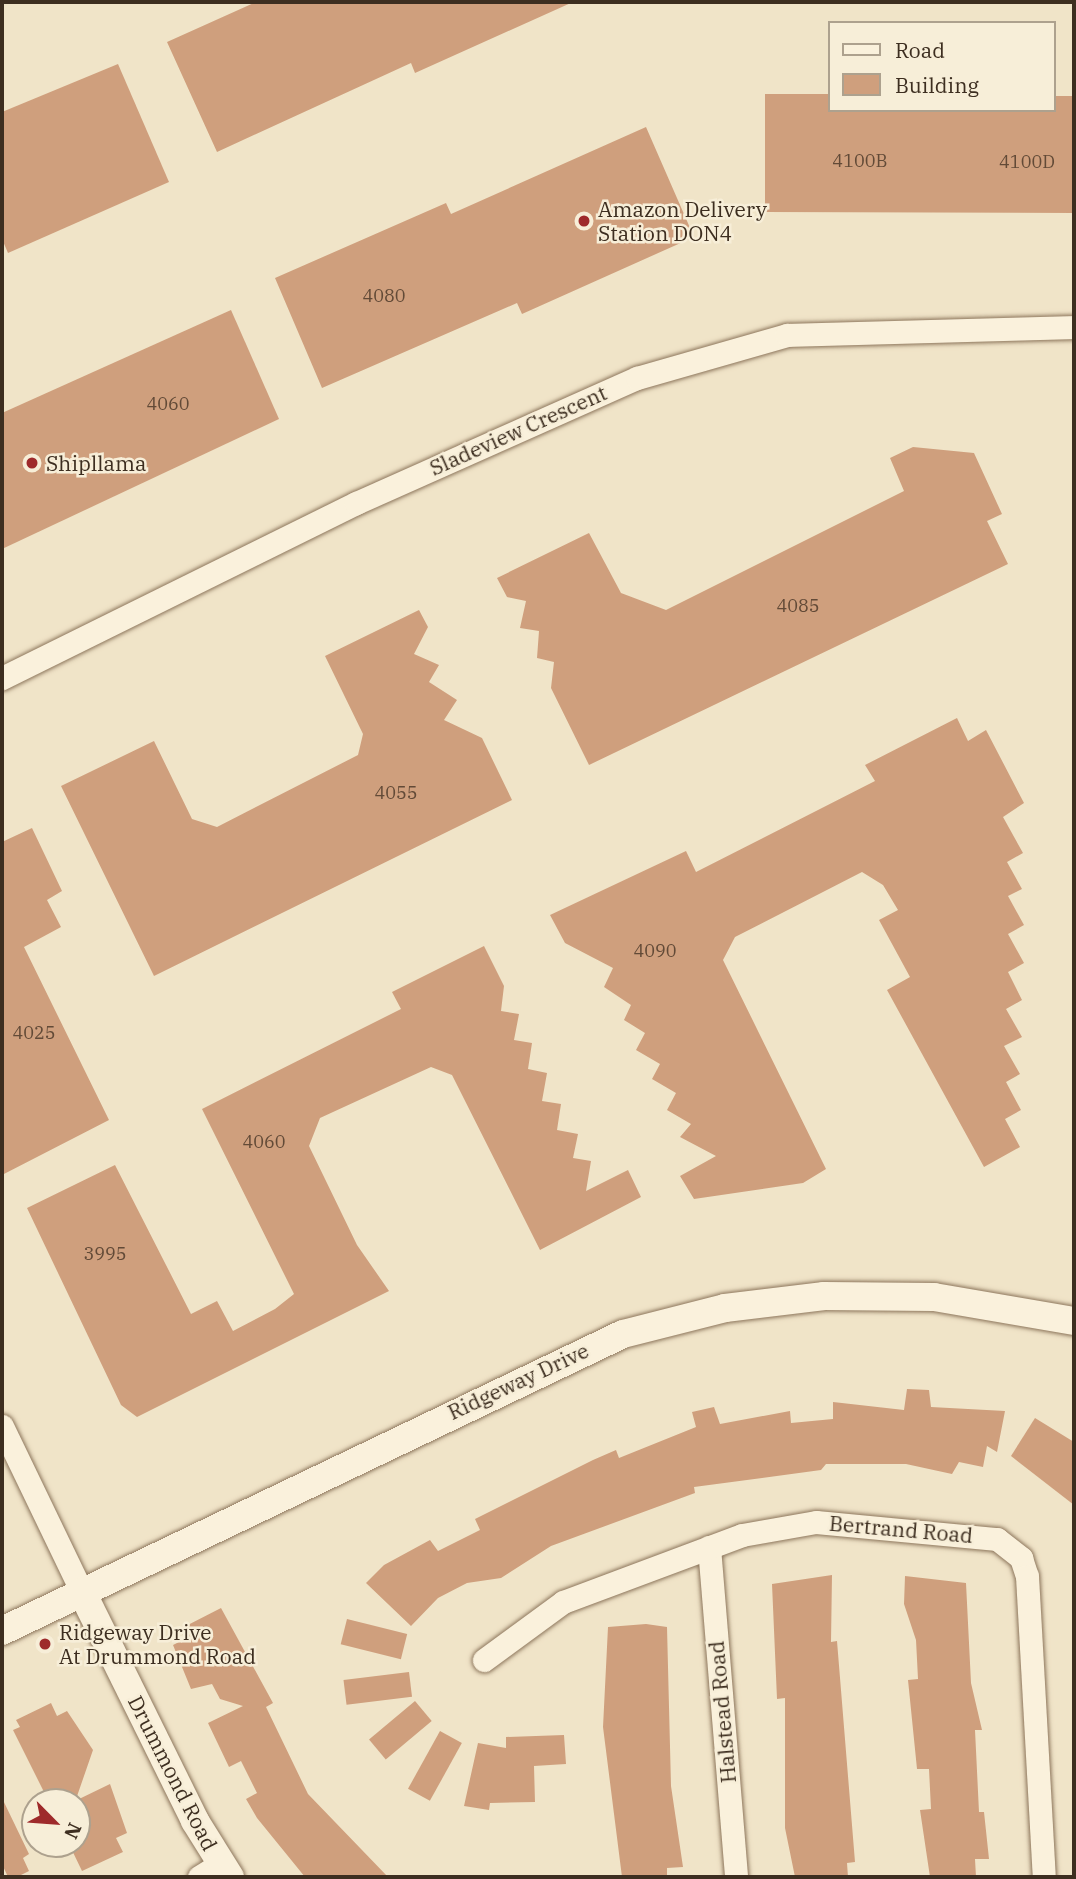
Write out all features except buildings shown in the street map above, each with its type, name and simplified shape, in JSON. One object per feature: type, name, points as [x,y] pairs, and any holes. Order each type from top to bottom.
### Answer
[{"type":"street","name":"Sladeview Crescent","points":[[2,678],[356,503],[637,378],[787,335],[1074,327]]},
{"type":"street","name":"Ridgeway Drive","points":[[2,1630],[548,1365],[650,1326],[782,1298],[864,1295],[984,1302],[1074,1321]]},
{"type":"street","points":[[2,1426],[82,1591]]},
{"type":"street","name":"Bertrand Road","points":[[484,1660],[563,1602],[709,1547],[816,1522],[967,1532],[1012,1546],[1027,1576],[1044,1877]]},
{"type":"street","name":"Halstead Road","points":[[709,1547],[736,1877]]},
{"type":"street","name":"Drummond Road","points":[[82,1591],[216,1873]]},
{"type":"place","name":"Amazon Delivery Station DON4","points":[[584,221]]},
{"type":"place","name":"Shipllama","points":[[32,463]]},
{"type":"place","name":"Ridgeway Drive At Drummond Road","points":[[45,1644]]}]
